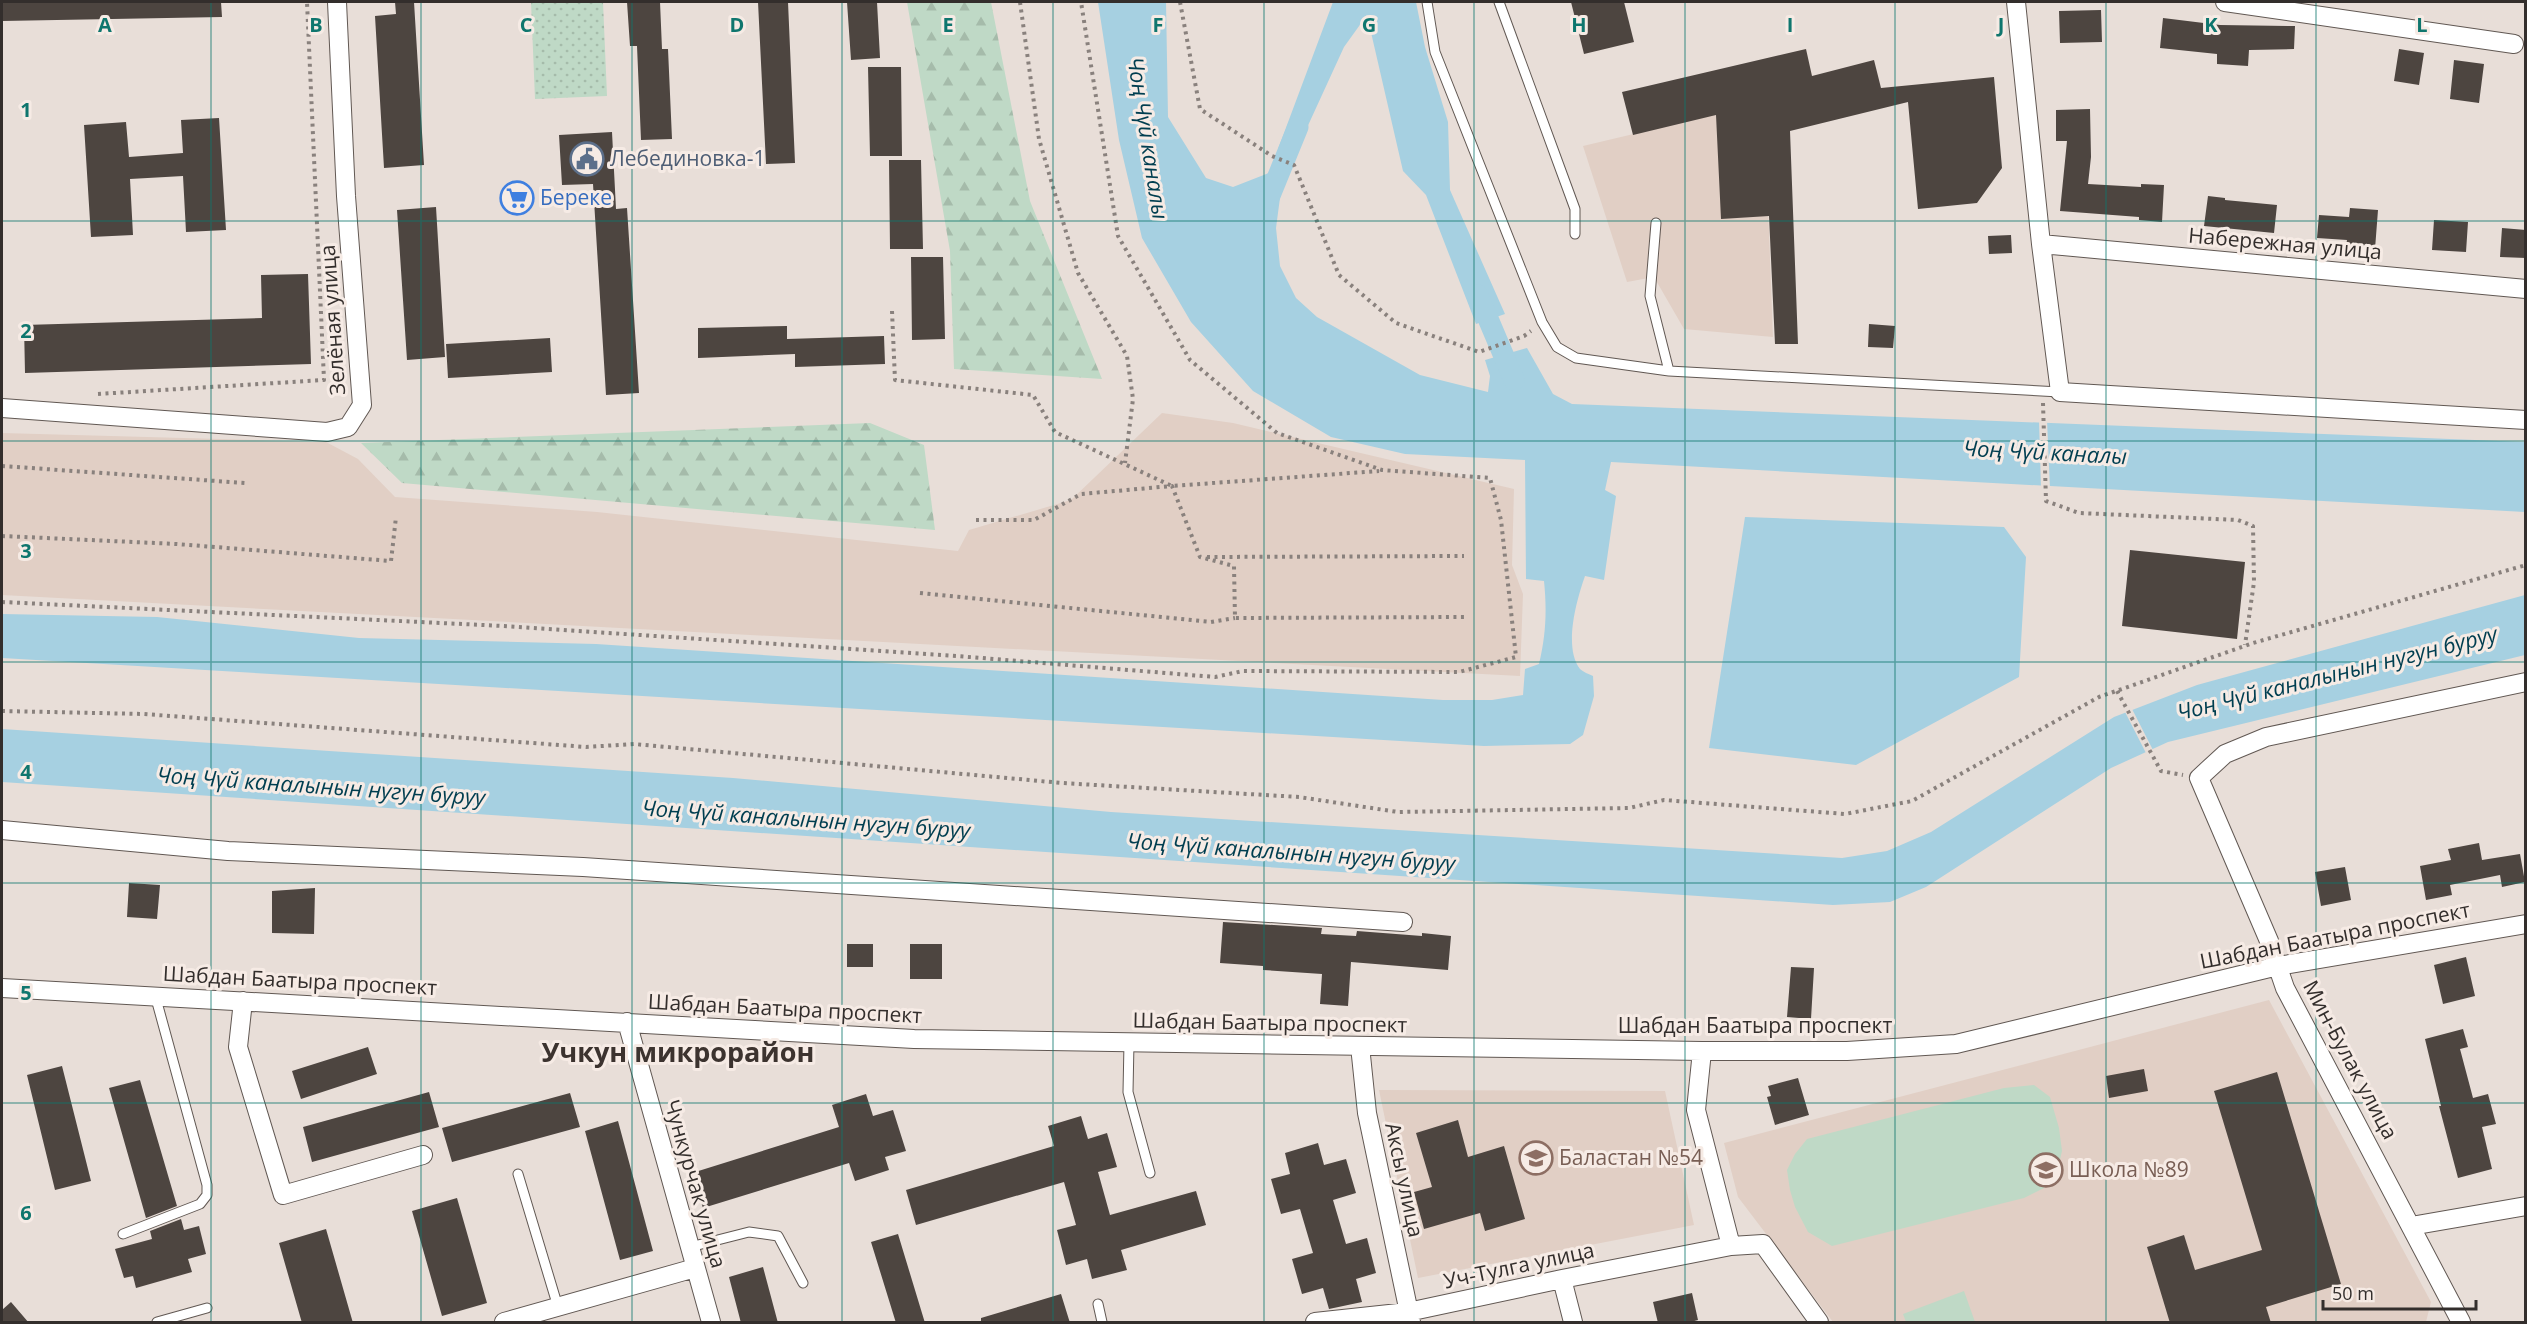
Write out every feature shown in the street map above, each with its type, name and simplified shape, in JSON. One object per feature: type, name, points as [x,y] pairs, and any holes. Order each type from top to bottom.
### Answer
[{"type":"street","name":"Зелёная улица","points":[[2,408],[327,432],[348,427],[362,405],[346,196],[337,2]]},
{"type":"street","points":[[2016,2],[2041,244],[2051,391],[2526,420]]},
{"type":"street","points":[[2225,2],[2514,44]]},
{"type":"street","name":"Набережная улица","points":[[2041,244],[2526,289]]},
{"type":"street","name":"Мин-Булак улица","points":[[2462,1323],[2285,988],[2278,966],[2199,778],[2225,754],[2266,737],[2526,682]]},
{"type":"street","points":[[2,830],[228,851],[583,867],[1403,922]]},
{"type":"street","name":"Шабдан Баатыра проспект","points":[[2,988],[154,994],[914,1039],[1702,1051],[1847,1051],[1956,1044],[2278,966],[2526,924]]},
{"type":"street","points":[[243,1001],[238,1047],[283,1195],[423,1155]]},
{"type":"street","name":"Чункурчак улица","points":[[627,1022],[711,1323]]},
{"type":"street","name":"Аксы улица","points":[[1360,1046],[1367,1113],[1410,1317]]},
{"type":"street","points":[[1702,1051],[1696,1110],[1731,1246]]},
{"type":"street","points":[[2411,1226],[2526,1206]]},
{"type":"street","name":"Уч-Тулга улица","points":[[1315,1323],[1410,1317],[1562,1279],[1731,1246],[1763,1244],[1819,1323]]},
{"type":"street","points":[[504,1323],[695,1268]]},
{"type":"street","points":[[1562,1279],[1574,1323]]},
{"type":"lane","points":[[1427,2],[1435,52],[1542,322],[1557,347],[1576,358],[1669,371],[2051,391]]},
{"type":"lane","points":[[1499,2],[1575,209],[1575,234]]},
{"type":"lane","points":[[1656,223],[1650,296],[1669,371]]},
{"type":"lane","points":[[123,1234],[200,1204],[207,1196],[207,1185],[154,994]]},
{"type":"lane","points":[[1129,1043],[1128,1092],[1150,1173]]},
{"type":"lane","points":[[518,1174],[558,1307]]},
{"type":"lane","points":[[690,1247],[749,1232],[778,1236],[803,1283]]},
{"type":"lane","points":[[1098,1304],[1102,1323]]},
{"type":"lane","points":[[157,1323],[207,1308]]},
{"type":"path","points":[[97,394],[324,380],[307,2]]},
{"type":"path","points":[[1020,2],[1039,139],[1078,273],[1127,356],[1133,399],[1125,464]]},
{"type":"path","points":[[1081,2],[1118,236],[1190,360],[1277,433],[1382,470]]},
{"type":"path","points":[[1180,2],[1200,109],[1272,156],[1294,165],[1339,274],[1396,323],[1479,352],[1524,336]]},
{"type":"path","points":[[892,311],[896,380],[1033,395],[1055,432],[1172,486],[1200,557]]},
{"type":"path","points":[[2051,391],[2046,501],[2079,513],[2238,520],[2253,526],[2254,582],[2245,646]]},
{"type":"path","points":[[2,466],[246,483]]},
{"type":"path","points":[[2,602],[504,626],[957,656],[1215,677],[1244,671],[1459,672],[1516,657],[1501,520],[1490,478],[1382,470],[1172,486],[1081,494],[1034,520],[976,520]]},
{"type":"path","points":[[2,536],[177,544],[391,561],[396,517]]},
{"type":"path","points":[[1200,557],[1464,556]]},
{"type":"path","points":[[1200,557],[1234,567],[1235,618]]},
{"type":"path","points":[[2,711],[144,714],[586,747],[634,744],[1062,783],[1299,797],[1398,812],[1629,808],[1664,800],[1845,814],[1912,801],[2099,697],[2245,646],[2526,565]]},
{"type":"path","points":[[920,593],[1211,622],[1235,618],[1465,617]]},
{"type":"path","points":[[2118,692],[2161,771]]},
{"type":"shaded area","points":[[1764,103],[1773,337],[1684,329],[1654,277],[1627,282],[1583,146]]},
{"type":"shaded area","points":[[1162,413],[1233,423],[1514,489],[1512,565],[1523,594],[1520,676],[2,595],[2,433],[326,442],[358,459],[395,497],[597,512],[958,551],[969,530],[1071,500]]},
{"type":"shaded area","name":"Школа №89","points":[[2269,1000],[2431,1302],[2426,1322],[1833,1322],[1738,1197],[1724,1143]]},
{"type":"shaded area","name":"Баластан №54","points":[[1379,1090],[1665,1091],[1694,1225],[1418,1278]]},
{"type":"green space","points":[[531,2],[603,2],[607,96],[535,99]]},
{"type":"green space","points":[[907,2],[991,2],[1030,201],[1102,379],[954,369],[950,251]]},
{"type":"green space","points":[[870,423],[924,445],[935,530],[402,483],[361,443]]},
{"type":"green space","points":[[2034,1085],[2050,1097],[2059,1128],[2062,1151],[2057,1172],[2044,1188],[2024,1198],[1832,1246],[1808,1232],[1795,1207],[1787,1170],[1795,1154],[1807,1139],[2004,1088]]},
{"type":"green space","points":[[1964,1291],[1975,1322],[1906,1322],[1903,1314]]},
{"type":"water","points":[[1098,2],[1166,2],[1168,117],[1206,178],[1233,187],[1274,171],[1283,175],[1276,228],[1280,266],[1296,298],[1317,317],[1420,375],[1488,392],[1490,376],[1485,360],[1527,348],[1553,394],[1572,404],[2525,442],[2525,512],[1611,462],[1605,490],[1616,496],[1604,580],[1585,576],[1575,610],[1572,636],[1575,660],[1580,669],[1593,676],[1594,696],[1583,735],[1570,744],[1484,746],[2,658],[2,614],[157,617],[359,638],[596,644],[1443,700],[1492,700],[1523,695],[1525,669],[1539,664],[1546,612],[1544,581],[1526,579],[1525,460],[1405,454],[1331,437],[1253,391],[1191,322],[1142,238],[1119,140]]},
{"type":"water","points":[[1333,2],[1416,2],[1425,47],[1448,122],[1450,190],[1505,314],[1476,324],[1426,195],[1403,171],[1367,15],[1344,47],[1294,156],[1278,149]]},
{"type":"water","points":[[1745,517],[2004,527],[2026,557],[2019,677],[1856,765],[1709,748]]},
{"type":"water","name":"Чоң Чүй каналынын нугун буруу","points":[[2525,595],[2525,655],[2168,742],[2111,768],[1926,887],[1890,902],[1833,905],[2,782],[2,729],[733,778],[1111,812],[1842,858],[1887,851],[1931,832],[2114,717],[2197,685]]},
{"type":"pier","points":[[2039,420],[2047,420],[2050,489],[2041,488]]},
{"type":"pier","points":[[2131,707],[2154,752],[2147,755],[2124,710]]},
{"type":"building","points":[[2,2],[221,2],[222,17],[2,21]]},
{"type":"building","points":[[395,2],[414,2],[424,165],[384,168],[375,16],[396,14]]},
{"type":"building","points":[[627,2],[660,2],[662,49],[668,49],[672,139],[641,140],[637,46],[630,46]]},
{"type":"building","points":[[758,2],[788,2],[795,163],[766,164]]},
{"type":"building","points":[[847,2],[877,2],[880,58],[851,60]]},
{"type":"building","points":[[1571,2],[1624,2],[1634,42],[1584,54]]},
{"type":"building","points":[[2101,10],[2102,42],[2060,43],[2059,11]]},
{"type":"building","points":[[2163,18],[2220,25],[2295,26],[2294,49],[2249,50],[2248,66],[2217,64],[2217,54],[2160,48]]},
{"type":"building","points":[[1806,49],[1812,76],[1874,60],[1881,88],[1994,77],[2002,168],[1977,203],[1918,209],[1908,102],[1790,131],[1798,344],[1775,344],[1769,216],[1721,219],[1716,115],[1633,135],[1622,92]]},
{"type":"building","points":[[2399,49],[2424,53],[2419,85],[2394,81]]},
{"type":"building","points":[[2454,60],[2484,64],[2479,103],[2450,99]]},
{"type":"building","points":[[868,67],[901,67],[902,156],[870,156]]},
{"type":"building","points":[[2090,109],[2091,157],[2088,184],[2141,187],[2141,184],[2164,185],[2162,222],[2139,220],[2139,217],[2060,211],[2067,141],[2056,141],[2056,110]]},
{"type":"building","points":[[219,118],[226,230],[186,232],[183,176],[130,179],[133,235],[91,237],[84,125],[126,122],[129,157],[183,153],[181,120]]},
{"type":"building","points":[[612,132],[616,209],[627,208],[639,393],[606,395],[593,184],[562,185],[559,135]]},
{"type":"building","points":[[889,160],[921,160],[923,249],[890,249]]},
{"type":"building","points":[[2208,196],[2277,205],[2274,233],[2204,226]]},
{"type":"building","points":[[436,207],[445,357],[407,360],[397,210]]},
{"type":"building","points":[[2350,208],[2378,210],[2375,249],[2346,246],[2347,240],[2317,238],[2319,215],[2349,217]]},
{"type":"building","points":[[2434,220],[2468,222],[2466,252],[2432,250]]},
{"type":"building","points":[[2502,228],[2526,230],[2526,258],[2500,257]]},
{"type":"building","points":[[2011,235],[2012,253],[1989,254],[1988,236]]},
{"type":"building","points":[[911,257],[943,257],[945,339],[912,340]]},
{"type":"building","points":[[308,274],[311,364],[25,373],[24,325],[262,318],[261,275]]},
{"type":"building","points":[[1869,324],[1895,326],[1893,348],[1868,347]]},
{"type":"building","points":[[787,326],[787,339],[884,336],[885,364],[795,367],[795,354],[698,358],[698,328]]},
{"type":"building","points":[[550,338],[552,372],[448,378],[446,344]]},
{"type":"building","points":[[2130,550],[2245,562],[2237,639],[2122,626]]},
{"type":"building","points":[[2479,843],[2482,860],[2520,854],[2525,882],[2502,887],[2500,875],[2450,885],[2452,895],[2426,900],[2420,866],[2451,860],[2448,849]]},
{"type":"building","points":[[2345,867],[2351,900],[2321,906],[2315,872]]},
{"type":"building","points":[[129,883],[160,885],[157,919],[127,917]]},
{"type":"building","points":[[315,888],[314,934],[272,933],[272,891]]},
{"type":"building","points":[[1223,922],[1322,928],[1321,934],[1356,936],[1357,931],[1451,936],[1448,970],[1351,962],[1348,1006],[1320,1004],[1322,974],[1263,970],[1263,966],[1220,963]]},
{"type":"building","points":[[847,944],[873,944],[873,967],[847,967]]},
{"type":"building","points":[[910,944],[942,944],[942,979],[910,979]]},
{"type":"building","points":[[2466,957],[2475,996],[2443,1004],[2434,965]]},
{"type":"building","points":[[1791,967],[1814,968],[1811,1019],[1787,1017]]},
{"type":"building","points":[[2463,1029],[2468,1047],[2460,1049],[2473,1098],[2488,1094],[2496,1124],[2482,1127],[2492,1169],[2458,1178],[2439,1106],[2441,1106],[2425,1039]]},
{"type":"building","points":[[368,1047],[377,1074],[301,1099],[292,1071]]},
{"type":"building","points":[[62,1066],[91,1181],[55,1190],[27,1075]]},
{"type":"building","points":[[2144,1069],[2148,1091],[2109,1098],[2106,1076]]},
{"type":"building","points":[[2277,1072],[2341,1284],[2266,1307],[2271,1323],[2170,1323],[2147,1247],[2184,1235],[2195,1270],[2262,1250],[2214,1091]]},
{"type":"building","points":[[1798,1078],[1809,1115],[1775,1125],[1767,1097],[1771,1096],[1768,1086]]},
{"type":"building","points":[[140,1080],[177,1206],[146,1218],[109,1088]]},
{"type":"building","points":[[429,1092],[439,1127],[312,1162],[303,1127]]},
{"type":"building","points":[[570,1093],[580,1127],[452,1162],[442,1128]]},
{"type":"building","points":[[866,1094],[873,1116],[893,1110],[906,1151],[885,1157],[889,1170],[855,1181],[849,1163],[703,1208],[692,1173],[839,1127],[832,1105]]},
{"type":"building","points":[[1081,1116],[1088,1139],[1107,1133],[1117,1167],[1098,1172],[1110,1215],[1196,1191],[1206,1225],[1121,1250],[1127,1270],[1092,1279],[1087,1259],[1066,1265],[1057,1230],[1076,1225],[1064,1182],[916,1225],[906,1190],[1054,1146],[1048,1126]]},
{"type":"building","points":[[1458,1120],[1468,1157],[1504,1146],[1525,1219],[1485,1231],[1480,1213],[1424,1229],[1414,1192],[1432,1187],[1416,1133]]},
{"type":"building","points":[[618,1121],[653,1251],[620,1260],[585,1131]]},
{"type":"building","points":[[1318,1143],[1324,1165],[1346,1159],[1356,1193],[1333,1200],[1346,1244],[1367,1238],[1376,1273],[1356,1279],[1362,1302],[1329,1309],[1323,1288],[1302,1294],[1292,1259],[1313,1253],[1300,1209],[1281,1214],[1271,1179],[1290,1174],[1285,1153]]},
{"type":"building","points":[[457,1198],[487,1303],[442,1316],[412,1211]]},
{"type":"building","points":[[181,1219],[184,1230],[199,1226],[206,1254],[188,1259],[192,1272],[136,1288],[133,1276],[124,1278],[115,1249],[152,1239],[150,1231]]},
{"type":"building","points":[[326,1229],[353,1323],[302,1323],[279,1243]]},
{"type":"building","points":[[898,1234],[925,1323],[896,1323],[871,1242]]},
{"type":"building","points":[[763,1267],[778,1323],[741,1323],[729,1277]]},
{"type":"building","points":[[1692,1293],[1698,1320],[1687,1323],[1658,1323],[1653,1302]]},
{"type":"building","points":[[1061,1294],[1070,1323],[981,1323],[981,1318]]},
{"type":"building","points":[[11,1302],[29,1323],[2,1323],[2,1310]]},
{"type":"waterway","points":[[1269,198],[1298,127]]},
{"type":"waterway","name":"Чоң Чүй каналы","points":[[1478,295],[1514,380]]},
{"type":"place","name":"Лебединовка-1","points":[[587,159]]},
{"type":"place","name":"Береке","points":[[517,198]]},
{"type":"place","name":"Баластан №54","points":[[1536,1158]]},
{"type":"place","name":"Школа №89","points":[[2046,1170]]},
{"type":"district","name":"Учкун микрорайон","points":[[678,1053]]}]
